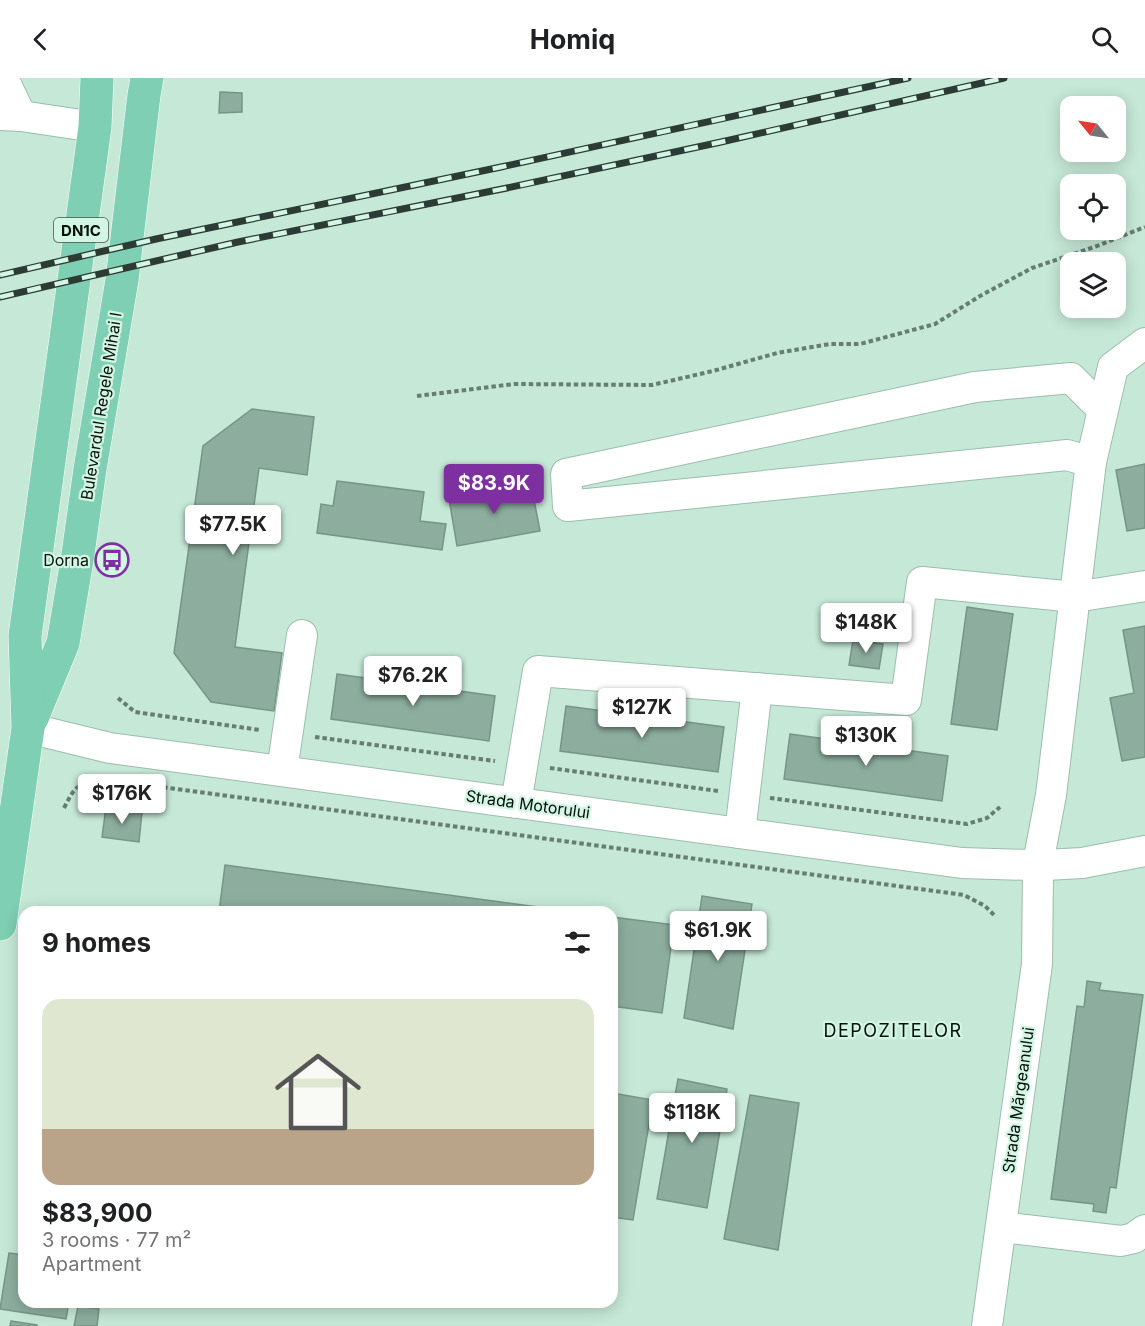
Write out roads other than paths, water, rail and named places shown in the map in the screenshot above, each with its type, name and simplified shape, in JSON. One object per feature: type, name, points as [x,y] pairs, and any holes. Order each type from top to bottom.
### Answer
[{"type":"main road","name":"Bulevardul Regele Mihai I","points":[[0,924],[28,728],[26,636],[95,127],[97,78]]},
{"type":"main road","name":"Bulevardul Regele Mihai I","points":[[28,728],[63,643],[122,280],[147,78]]},
{"type":"street","points":[[3,78],[10,116],[95,127]]},
{"type":"street","name":"Strada Mărgeanului","points":[[987,1326],[1037,964],[1038,865],[1051,795],[1090,462],[1113,367],[1145,343]]},
{"type":"street","points":[[1090,462],[1068,455],[568,507],[566,474],[975,387],[1071,378],[1102,409]]},
{"type":"street","points":[[516,802],[538,670],[906,700],[922,582],[1075,597],[1145,586]]},
{"type":"street","points":[[282,771],[302,635]]},
{"type":"street","points":[[740,832],[757,688]]},
{"type":"street","name":"Strada Motorului","points":[[28,728],[110,748],[962,863],[1038,865],[1082,863],[1145,851]]},
{"type":"street","points":[[1001,1227],[1121,1241],[1134,1238],[1145,1230]]},
{"type":"railway","points":[[0,275],[156,239],[501,167],[908,78]]},
{"type":"railway","points":[[0,297],[238,242],[507,188],[1004,78]]},
{"type":"place","name":"Dorna","points":[[112,560]]},
{"type":"district","name":"DEPOZITELOR","points":[[893,1030]]}]
